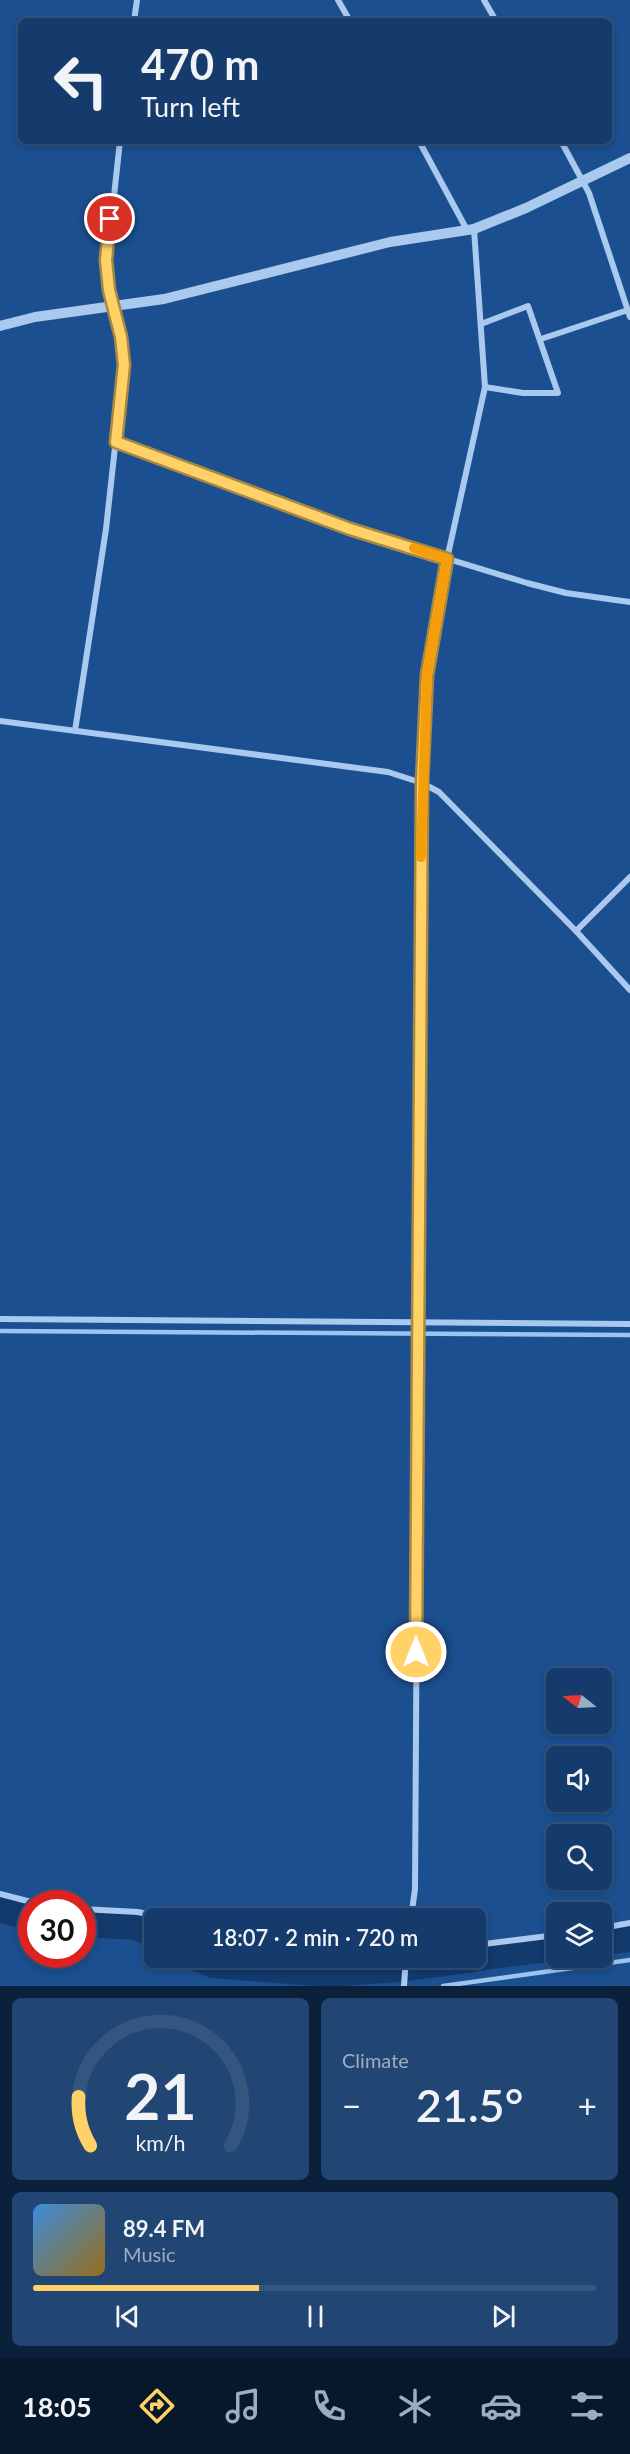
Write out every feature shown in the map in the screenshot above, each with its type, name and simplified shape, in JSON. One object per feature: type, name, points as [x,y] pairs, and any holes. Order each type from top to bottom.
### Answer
[{"type":"street","points":[[134,18],[137,0]]},
{"type":"street","points":[[338,0],[348,18]]},
{"type":"street","points":[[484,0],[494,18]]},
{"type":"street","points":[[75,731],[106,529],[124,365],[121,337],[109,290],[106,260],[120,144]]},
{"type":"street","points":[[412,1908],[415,1888],[422,783],[427,675],[447,559],[485,387],[481,324],[470,230],[421,144]]},
{"type":"street","points":[[541,339],[629,313],[584,181],[563,144]]},
{"type":"street","points":[[0,326],[35,316],[165,299],[390,242],[470,230],[526,208],[630,158]]},
{"type":"street","points":[[481,324],[528,306],[558,393],[523,393],[485,387]]},
{"type":"street","points":[[116,442],[350,529],[561,592],[630,602]]},
{"type":"street","points":[[0,721],[388,772],[422,783],[439,792],[576,931],[630,990]]},
{"type":"street","points":[[576,931],[630,877]]},
{"type":"street","points":[[0,1320],[630,1324]]},
{"type":"street","points":[[0,1894],[18,1899]]},
{"type":"street","points":[[96,1910],[144,1913]]},
{"type":"street","points":[[612,1926],[630,1923]]},
{"type":"street","points":[[486,1943],[546,1936]]},
{"type":"street","points":[[404,1986],[405,1968]]},
{"type":"waterway","points":[[0,1331],[630,1335]]},
{"type":"waterway","points":[[0,1909],[18,1913]]},
{"type":"waterway","points":[[96,1924],[136,1926],[144,1930]]},
{"type":"waterway","points":[[612,1940],[630,1938]]},
{"type":"waterway","points":[[486,1956],[546,1948]]},
{"type":"waterway","points":[[443,1986],[630,1960]]},
{"type":"waterway","points":[[265,1968],[329,1973],[398,1968]]},
{"type":"slow traffic","points":[[414,548],[447,559],[427,675],[421,857]]},
{"type":"route","points":[[110,219],[106,260],[109,290],[121,337],[124,365],[116,442],[350,529],[447,559],[427,675],[422,783],[416,1652]]}]
